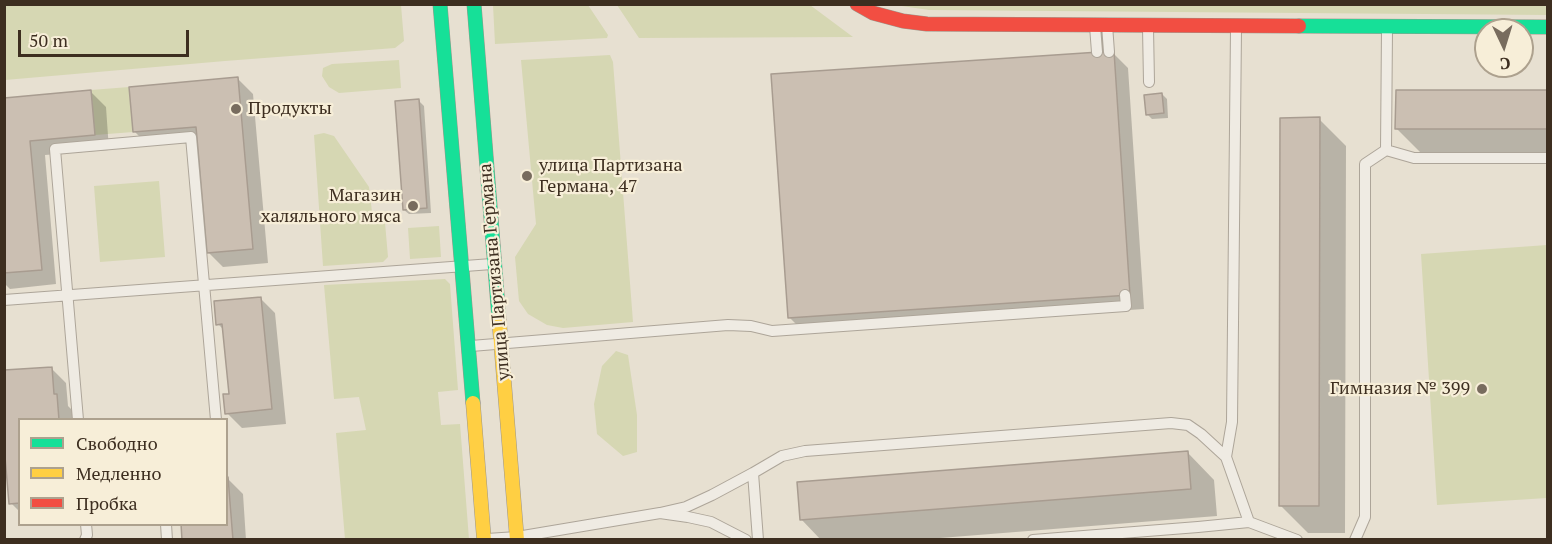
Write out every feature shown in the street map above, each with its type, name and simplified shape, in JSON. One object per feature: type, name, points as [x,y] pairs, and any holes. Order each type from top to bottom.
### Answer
[{"type":"main road","name":"улица Партизана Германа","points":[[440,4],[484,539]]},
{"type":"main road","name":"улица Партизана Германа","points":[[474,4],[517,538]]},
{"type":"main road","points":[[857,4],[873,13],[903,21],[927,24],[1548,27]]},
{"type":"lane","points":[[1101,25],[1109,52]]},
{"type":"lane","points":[[1097,52],[1101,25]]},
{"type":"lane","points":[[1148,25],[1149,82]]},
{"type":"lane","points":[[1226,457],[1232,422],[1236,26]]},
{"type":"lane","points":[[1386,150],[1387,26]]},
{"type":"lane","points":[[78,418],[55,149],[191,137],[216,418]]},
{"type":"lane","points":[[1355,540],[1365,517],[1365,164],[1386,150],[1414,158],[1548,158]]},
{"type":"lane","points":[[4,300],[495,264]]},
{"type":"lane","points":[[468,346],[728,325],[751,326],[772,331],[1126,306],[1125,295]]},
{"type":"lane","points":[[484,539],[517,538],[686,507],[782,456],[805,451],[1171,423],[1188,425],[1202,434],[1226,457],[1249,522]]},
{"type":"lane","points":[[753,473],[758,540]]},
{"type":"lane","points":[[660,513],[711,522],[746,540]]},
{"type":"lane","points":[[1033,540],[1249,522],[1297,540]]},
{"type":"green space","points":[[5,4],[401,5],[404,41],[395,48],[5,80]]},
{"type":"green space","points":[[1547,4],[1548,15],[929,10],[895,5]]},
{"type":"green space","points":[[493,5],[588,5],[608,35],[607,38],[495,44]]},
{"type":"green space","points":[[617,5],[810,5],[853,37],[639,38]]},
{"type":"green space","points":[[610,55],[613,62],[633,322],[563,328],[547,325],[528,314],[519,301],[515,257],[536,224],[521,60]]},
{"type":"green space","points":[[399,60],[401,88],[339,93],[329,87],[322,76],[323,68],[332,64]]},
{"type":"green space","points":[[129,87],[133,132],[95,135],[91,90]]},
{"type":"green space","points":[[324,133],[334,136],[369,187],[372,212],[384,211],[388,257],[383,262],[323,266],[314,135]]},
{"type":"green space","points":[[159,181],[165,257],[100,262],[94,186]]},
{"type":"green space","points":[[439,226],[441,257],[410,259],[408,228]]},
{"type":"green space","name":"Гимназия № 399","points":[[1547,245],[1547,498],[1437,505],[1421,254]]},
{"type":"green space","points":[[445,279],[450,284],[458,390],[438,392],[441,425],[460,424],[469,539],[345,539],[336,433],[366,430],[359,397],[334,399],[324,285]]},
{"type":"green space","points":[[616,351],[628,355],[637,415],[637,452],[623,456],[597,434],[594,404],[602,366]]},
{"type":"building","points":[[1114,51],[1130,295],[788,318],[771,74]]},
{"type":"building","points":[[238,77],[253,249],[207,253],[196,127],[133,132],[129,87]]},
{"type":"building","points":[[91,90],[95,135],[30,141],[42,270],[4,273],[4,98]]},
{"type":"building","points":[[1396,90],[1548,90],[1548,129],[1395,129]]},
{"type":"building","points":[[1162,93],[1164,113],[1146,115],[1144,95]]},
{"type":"building","points":[[419,99],[427,208],[403,210],[395,101]]},
{"type":"building","points":[[1320,117],[1319,506],[1279,506],[1280,118]]},
{"type":"building","points":[[261,297],[272,409],[225,414],[223,394],[229,394],[222,324],[216,325],[214,301]]},
{"type":"building","points":[[52,367],[59,418],[18,418],[18,503],[9,504],[4,445],[4,370]]},
{"type":"building","points":[[1188,451],[1191,489],[800,520],[797,482]]},
{"type":"building","points":[[228,477],[233,540],[182,540],[181,526],[228,526]]},
{"type":"traffic: fast","points":[[440,4],[473,403]]},
{"type":"traffic: fast","points":[[474,4],[499,319]]},
{"type":"traffic: fast","points":[[1299,26],[1548,27]]},
{"type":"traffic: slow","points":[[499,319],[517,540]]},
{"type":"traffic: slow","points":[[473,403],[484,540]]},
{"type":"traffic: jam","points":[[857,4],[873,13],[903,21],[927,24],[1299,26]]},
{"type":"place","name":"Продукты","points":[[236,109]]},
{"type":"place","name":"улица Партизана Германа, 47","points":[[527,176]]},
{"type":"place","name":"Магазин халяльного мяса","points":[[413,206]]},
{"type":"place","name":"Гимназия № 399","points":[[1482,389]]}]
